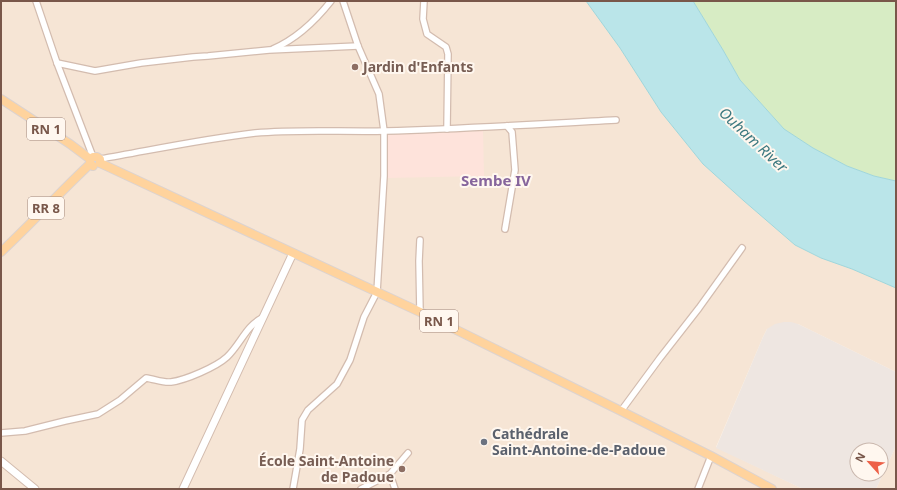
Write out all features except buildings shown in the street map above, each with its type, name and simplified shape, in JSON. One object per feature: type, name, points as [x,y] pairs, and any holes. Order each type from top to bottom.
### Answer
[{"type":"main road","name":"RN 1","points":[[1,100],[95,160],[420,312],[711,456],[772,489]]},
{"type":"main road","name":"RR 8","points":[[1,252],[95,160]]},
{"type":"street","points":[[36,1],[95,160],[183,143],[256,133],[324,130],[384,131],[447,129],[616,120]]},
{"type":"street","points":[[269,50],[294,37],[322,12],[331,1]]},
{"type":"street","points":[[293,489],[300,449],[302,420],[308,410],[337,384],[350,360],[364,317],[377,292],[384,176],[384,131],[379,94],[358,46],[343,1]]},
{"type":"street","points":[[424,1],[423,19],[427,34],[446,47],[448,54],[447,129]]},
{"type":"street","points":[[58,62],[95,71],[141,63],[193,57],[269,50],[358,46]]},
{"type":"street","points":[[505,229],[515,170],[512,132],[507,126]]},
{"type":"street","points":[[420,240],[420,312]]},
{"type":"street","points":[[621,411],[699,308],[742,248]]},
{"type":"street","points":[[183,489],[293,253]]},
{"type":"street","points":[[1,433],[25,431],[98,414],[120,400],[146,378],[170,382],[195,375],[227,357],[255,322],[262,318]]},
{"type":"street","points":[[361,489],[390,474],[408,453]]},
{"type":"street","points":[[698,489],[711,456]]},
{"type":"street","points":[[1,461],[35,489]]},
{"type":"street","points":[[390,474],[395,489]]},
{"type":"shaded area","points":[[1,1],[586,1],[620,48],[661,112],[703,164],[795,245],[821,258],[852,269],[896,288],[896,372],[798,324],[767,329],[716,447],[803,489],[1,489]]},
{"type":"shaded area","points":[[483,131],[484,176],[387,178],[386,134]]},
{"type":"shaded area","points":[[784,322],[798,324],[896,372],[896,446],[889,461],[889,442],[849,442],[849,482],[879,482],[876,489],[803,489],[716,448],[767,329],[775,324]]},
{"type":"shaded area","points":[[896,446],[896,489],[876,489],[879,482],[889,482],[889,461]]},
{"type":"green space","points":[[693,1],[896,1],[896,181],[874,176],[847,166],[813,148],[784,129],[740,80]]},
{"type":"water","name":"Ouham River","points":[[586,1],[693,1],[740,80],[784,129],[813,148],[847,166],[874,176],[896,181],[896,288],[852,269],[821,258],[795,245],[703,164],[661,112],[620,48]]},
{"type":"place","name":"Jardin d'Enfants","points":[[355,67]]},
{"type":"place","name":"Cathédrale Saint-Antoine-de-Padoue","points":[[484,442]]},
{"type":"place","name":"École Saint-Antoine de Padoue","points":[[402,469]]},
{"type":"district","name":"Sembe IV","points":[[496,181]]}]
